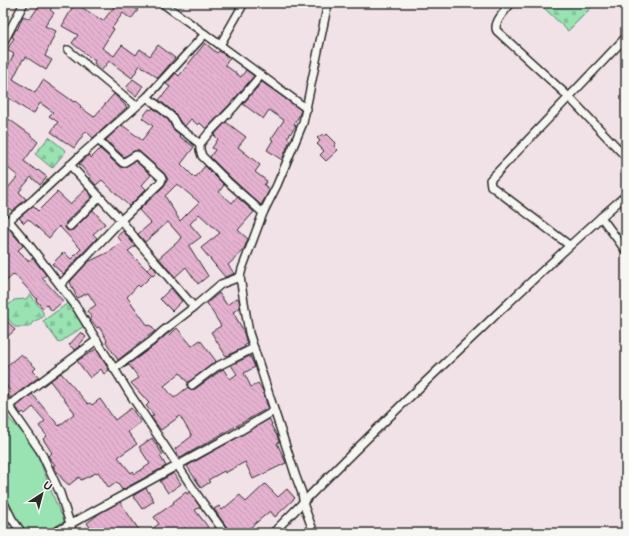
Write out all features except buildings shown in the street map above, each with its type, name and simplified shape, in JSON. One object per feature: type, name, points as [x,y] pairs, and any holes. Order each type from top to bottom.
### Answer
[{"type":"street","points":[[3,43],[24,3]]},
{"type":"street","points":[[162,3],[307,109]]},
{"type":"street","points":[[220,45],[244,3]]},
{"type":"street","points":[[314,533],[249,333],[240,277],[263,213],[277,185],[303,123],[328,3]]},
{"type":"street","points":[[511,3],[496,24],[496,29],[569,97],[626,157]]},
{"type":"street","points":[[205,34],[147,97],[6,223],[30,246],[61,284],[114,369],[178,466],[225,533]]},
{"type":"street","points":[[569,245],[491,186],[490,180],[626,37]]},
{"type":"street","points":[[68,50],[136,106]]},
{"type":"street","points":[[261,75],[200,144],[200,150],[202,156],[228,182],[263,213]]},
{"type":"street","points":[[147,97],[172,117],[177,126],[200,144]]},
{"type":"street","points":[[61,284],[121,220],[162,180],[138,156],[135,156],[123,163],[98,140]]},
{"type":"street","points":[[70,166],[121,220],[194,307]]},
{"type":"street","points":[[273,533],[339,465],[417,390],[569,245],[626,195]]},
{"type":"street","points":[[70,226],[99,197]]},
{"type":"street","points":[[601,217],[626,251]]},
{"type":"street","points":[[114,369],[152,341],[221,284],[240,277]]},
{"type":"street","points":[[6,409],[97,340]]},
{"type":"street","points":[[192,386],[216,367],[254,348]]},
{"type":"street","points":[[3,397],[6,409],[41,452],[57,487],[73,533]]},
{"type":"street","points":[[54,533],[178,466],[274,411]]},
{"type":"street","points":[[3,501],[12,519],[22,533]]},
{"type":"green space","points":[[539,3],[596,3],[568,31]]},
{"type":"green space","points":[[49,137],[66,151],[52,168],[35,154]]},
{"type":"green space","points":[[30,294],[43,312],[43,317],[33,322],[29,327],[15,327],[6,316],[5,305],[10,304],[14,300],[26,299]]},
{"type":"green space","points":[[68,303],[84,326],[59,343],[43,321]]},
{"type":"green space","points":[[4,413],[33,447],[65,521],[43,533],[31,533],[22,529],[3,491]]},
{"type":"green space","points":[[3,511],[11,521],[6,533],[3,533]]}]
